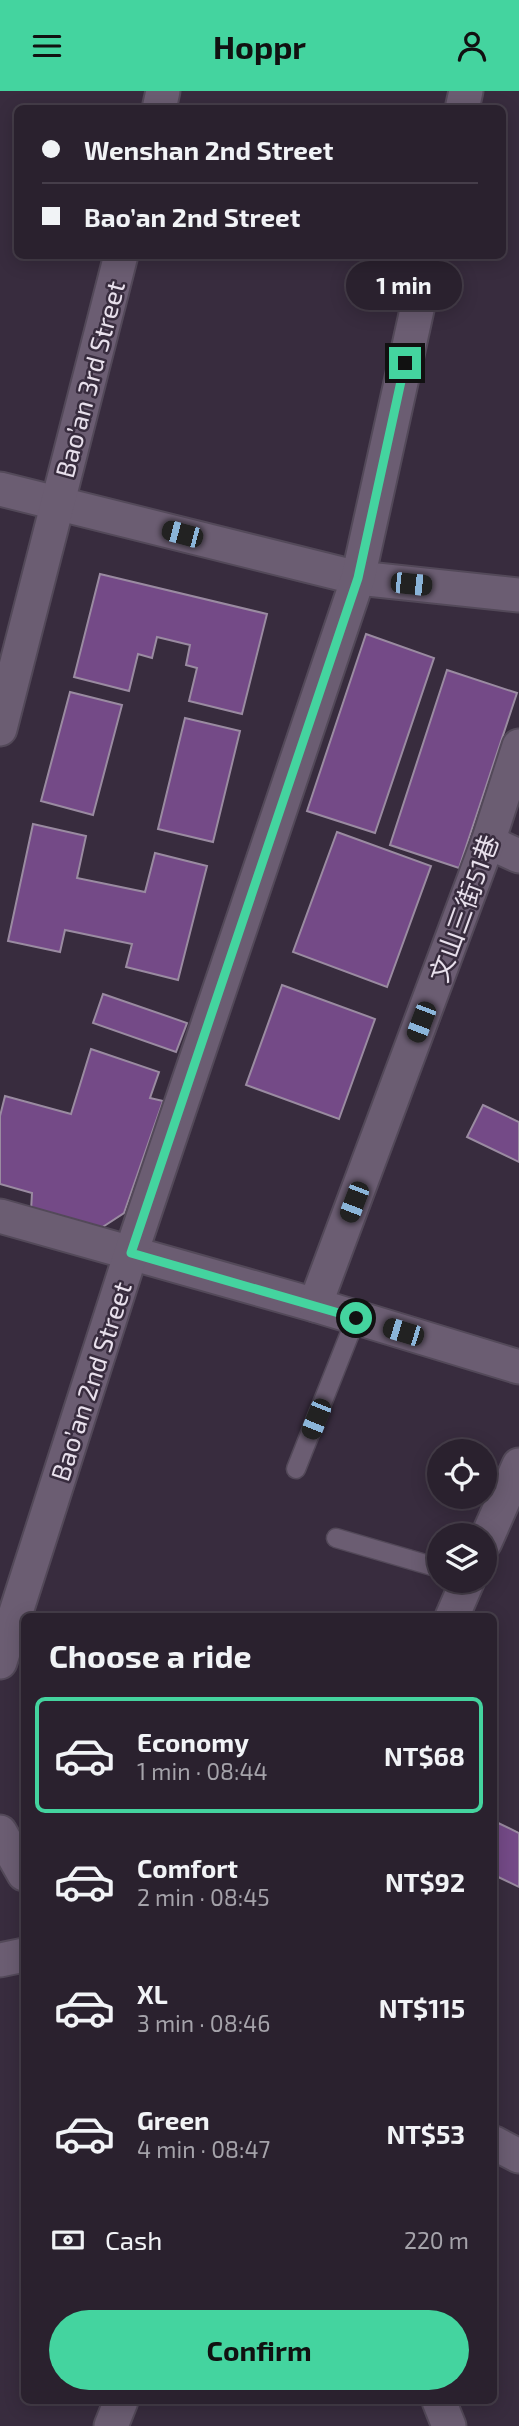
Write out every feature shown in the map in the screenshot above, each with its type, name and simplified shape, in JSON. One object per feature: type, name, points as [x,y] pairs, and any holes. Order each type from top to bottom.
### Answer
[{"type":"street","name":"Bao’an 3rd Street","points":[[0,729],[120,259]]},
{"type":"street","name":"Bao’an 2nd Street","points":[[0,1662],[131,1253],[358,578],[428,259]]},
{"type":"street","points":[[0,489],[358,578],[519,595]]},
{"type":"street","name":"文山三街51巷","points":[[315,1305],[488,842],[519,746]]},
{"type":"street","points":[[488,842],[519,856]]},
{"type":"street","points":[[0,1216],[315,1305],[519,1367]]},
{"type":"street","points":[[493,1523],[519,1465]]},
{"type":"street","points":[[454,1613],[462,1593]]},
{"type":"street","points":[[0,1832],[21,1869]]},
{"type":"street","points":[[0,1960],[21,1956]]},
{"type":"street","points":[[497,2145],[519,2156]]},
{"type":"street","points":[[111,2426],[120,2404]]},
{"type":"street","points":[[440,2404],[449,2426]]},
{"type":"lane","points":[[296,1469],[356,1318]]},
{"type":"lane","points":[[337,1538],[427,1564]]},
{"type":"building","points":[[100,574],[267,614],[242,714],[189,701],[197,668],[186,665],[190,645],[157,637],[152,658],[138,654],[129,691],[74,677]]},
{"type":"building","points":[[366,634],[434,658],[375,833],[307,811]]},
{"type":"building","points":[[447,670],[517,693],[459,868],[390,845]]},
{"type":"building","points":[[70,692],[122,705],[93,815],[41,801]]},
{"type":"building","points":[[185,718],[240,731],[213,842],[158,829]]},
{"type":"building","points":[[33,824],[86,836],[77,878],[145,892],[155,853],[207,866],[178,980],[126,967],[132,944],[65,930],[60,952],[8,941]]},
{"type":"building","points":[[337,832],[431,866],[387,987],[293,952]]},
{"type":"building","points":[[282,985],[375,1019],[339,1119],[246,1085]]},
{"type":"building","points":[[103,994],[187,1023],[176,1052],[93,1023]]},
{"type":"building","points":[[91,1049],[159,1072],[150,1098],[163,1101],[124,1213],[98,1230],[31,1211],[32,1193],[0,1184],[0,1116],[5,1096],[71,1114]]},
{"type":"building","points":[[483,1105],[519,1122],[519,1162],[467,1137]]},
{"type":"building","points":[[497,1822],[519,1833],[519,1887],[497,1876]]},
{"type":"route","points":[[356,1318],[131,1253],[358,578],[405,363]]}]
